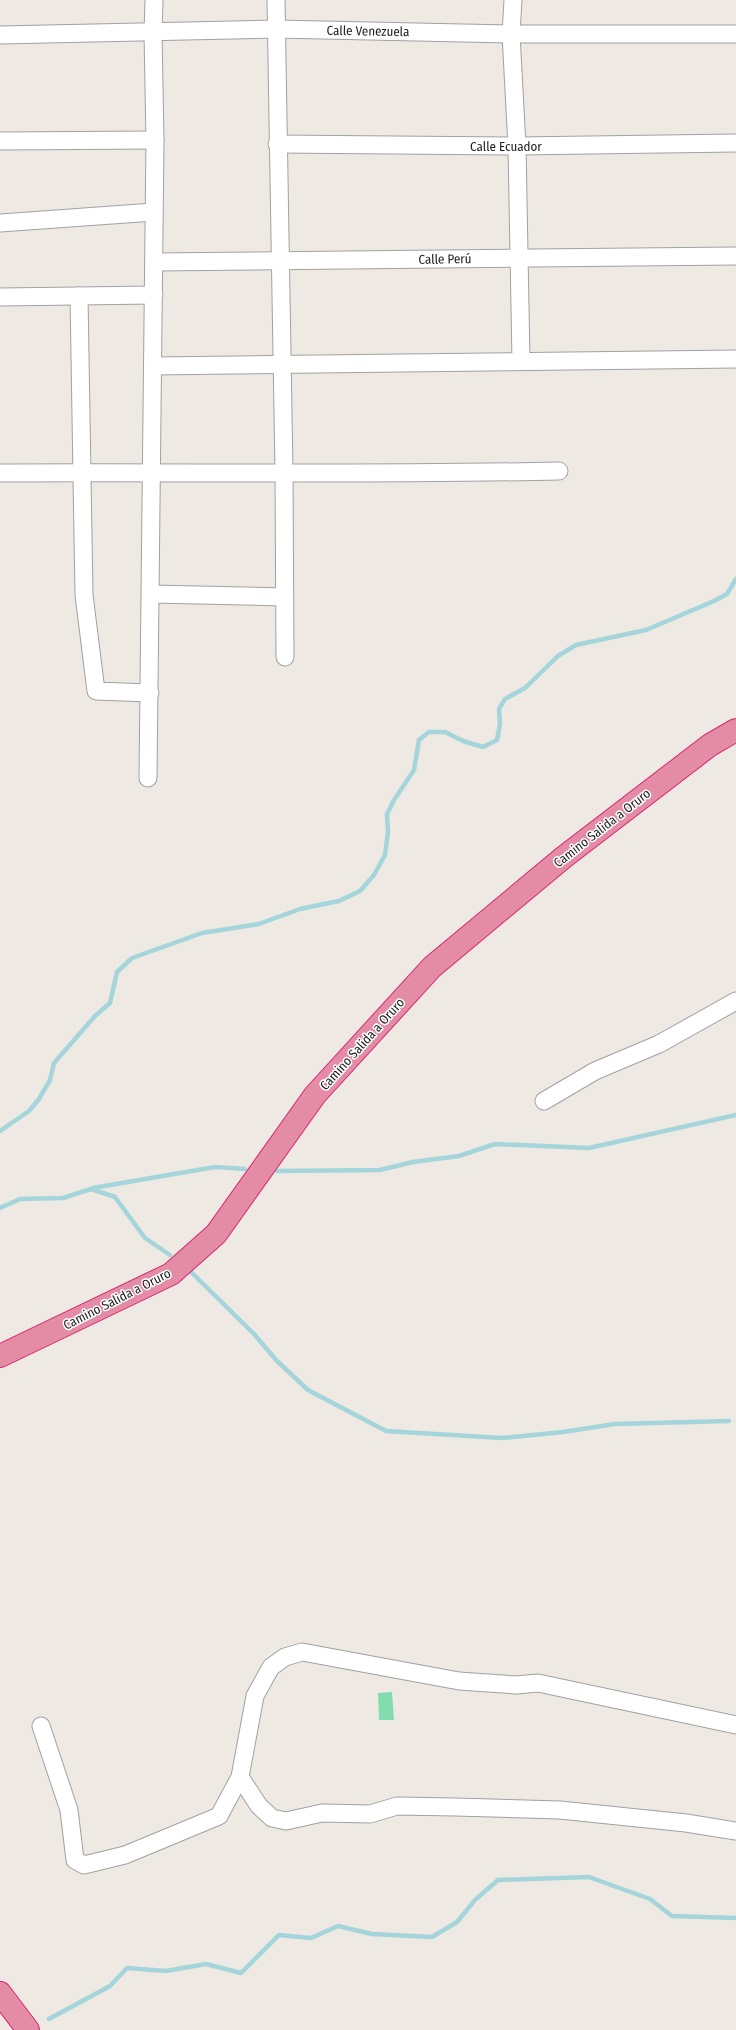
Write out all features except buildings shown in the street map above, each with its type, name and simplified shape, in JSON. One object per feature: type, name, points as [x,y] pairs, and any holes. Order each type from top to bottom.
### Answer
[{"type":"highway","name":"Camino Salida a Oruro","points":[[0,1356],[171,1274],[216,1234],[315,1095],[432,967],[564,857],[710,745],[736,730]]},
{"type":"highway","points":[[0,1993],[28,2030]]},
{"type":"street","points":[[148,778],[154,294],[154,0]]},
{"type":"street","points":[[276,0],[277,144],[284,472],[285,657]]},
{"type":"street","points":[[513,0],[511,34],[517,146],[521,362]]},
{"type":"street","name":"Calle Venezuela","points":[[0,35],[153,33],[276,29],[511,34],[736,34]]},
{"type":"street","points":[[0,141],[155,140]]},
{"type":"street","name":"Calle Ecuador","points":[[277,144],[517,146],[736,143]]},
{"type":"street","points":[[0,223],[154,212]]},
{"type":"street","name":"Calle Perú","points":[[154,262],[736,256]]},
{"type":"street","points":[[0,297],[154,294]]},
{"type":"street","points":[[79,296],[84,595],[96,691],[150,693]]},
{"type":"street","points":[[153,366],[736,359]]},
{"type":"street","points":[[0,473],[284,472],[438,474],[559,471]]},
{"type":"street","points":[[151,594],[284,597]]},
{"type":"street","points":[[544,1101],[595,1070],[659,1044],[736,1001]]},
{"type":"street","points":[[41,1726],[69,1810],[75,1860],[84,1865],[125,1854],[219,1816],[240,1777],[255,1696],[270,1667],[285,1657],[302,1652],[459,1681],[516,1685],[538,1683],[735,1723]]},
{"type":"street","points":[[240,1777],[259,1806],[272,1818],[286,1821],[322,1813],[370,1814],[397,1806],[455,1807],[560,1810],[686,1823],[736,1831]]},
{"type":"green space","points":[[392,1692],[394,1720],[379,1720],[378,1693]]},
{"type":"waterway","points":[[0,1131],[29,1111],[39,1099],[50,1080],[54,1063],[95,1016],[110,1003],[117,972],[132,958],[202,933],[259,924],[300,909],[339,901],[360,891],[374,875],[385,855],[388,832],[387,814],[394,800],[414,770],[419,740],[429,732],[445,732],[463,741],[483,747],[497,740],[500,724],[499,709],[505,699],[525,688],[558,656],[576,645],[646,630],[714,601],[727,594],[736,579]]},
{"type":"waterway","points":[[277,1171],[380,1170],[413,1162],[459,1156],[495,1144],[589,1148],[736,1115]]},
{"type":"waterway","points":[[93,1188],[215,1167],[245,1169]]},
{"type":"waterway","points":[[0,1208],[20,1199],[63,1198],[91,1189],[115,1197],[145,1238],[170,1255]]},
{"type":"waterway","points":[[187,1268],[254,1334],[276,1360],[308,1390],[386,1431],[502,1438],[563,1432],[615,1424],[729,1421]]},
{"type":"waterway","points":[[49,2019],[110,1986],[127,1968],[166,1971],[206,1964],[241,1973],[279,1935],[311,1938],[338,1926],[372,1934],[432,1937],[457,1922],[475,1900],[498,1880],[589,1877],[650,1899],[672,1916],[736,1918]]}]
